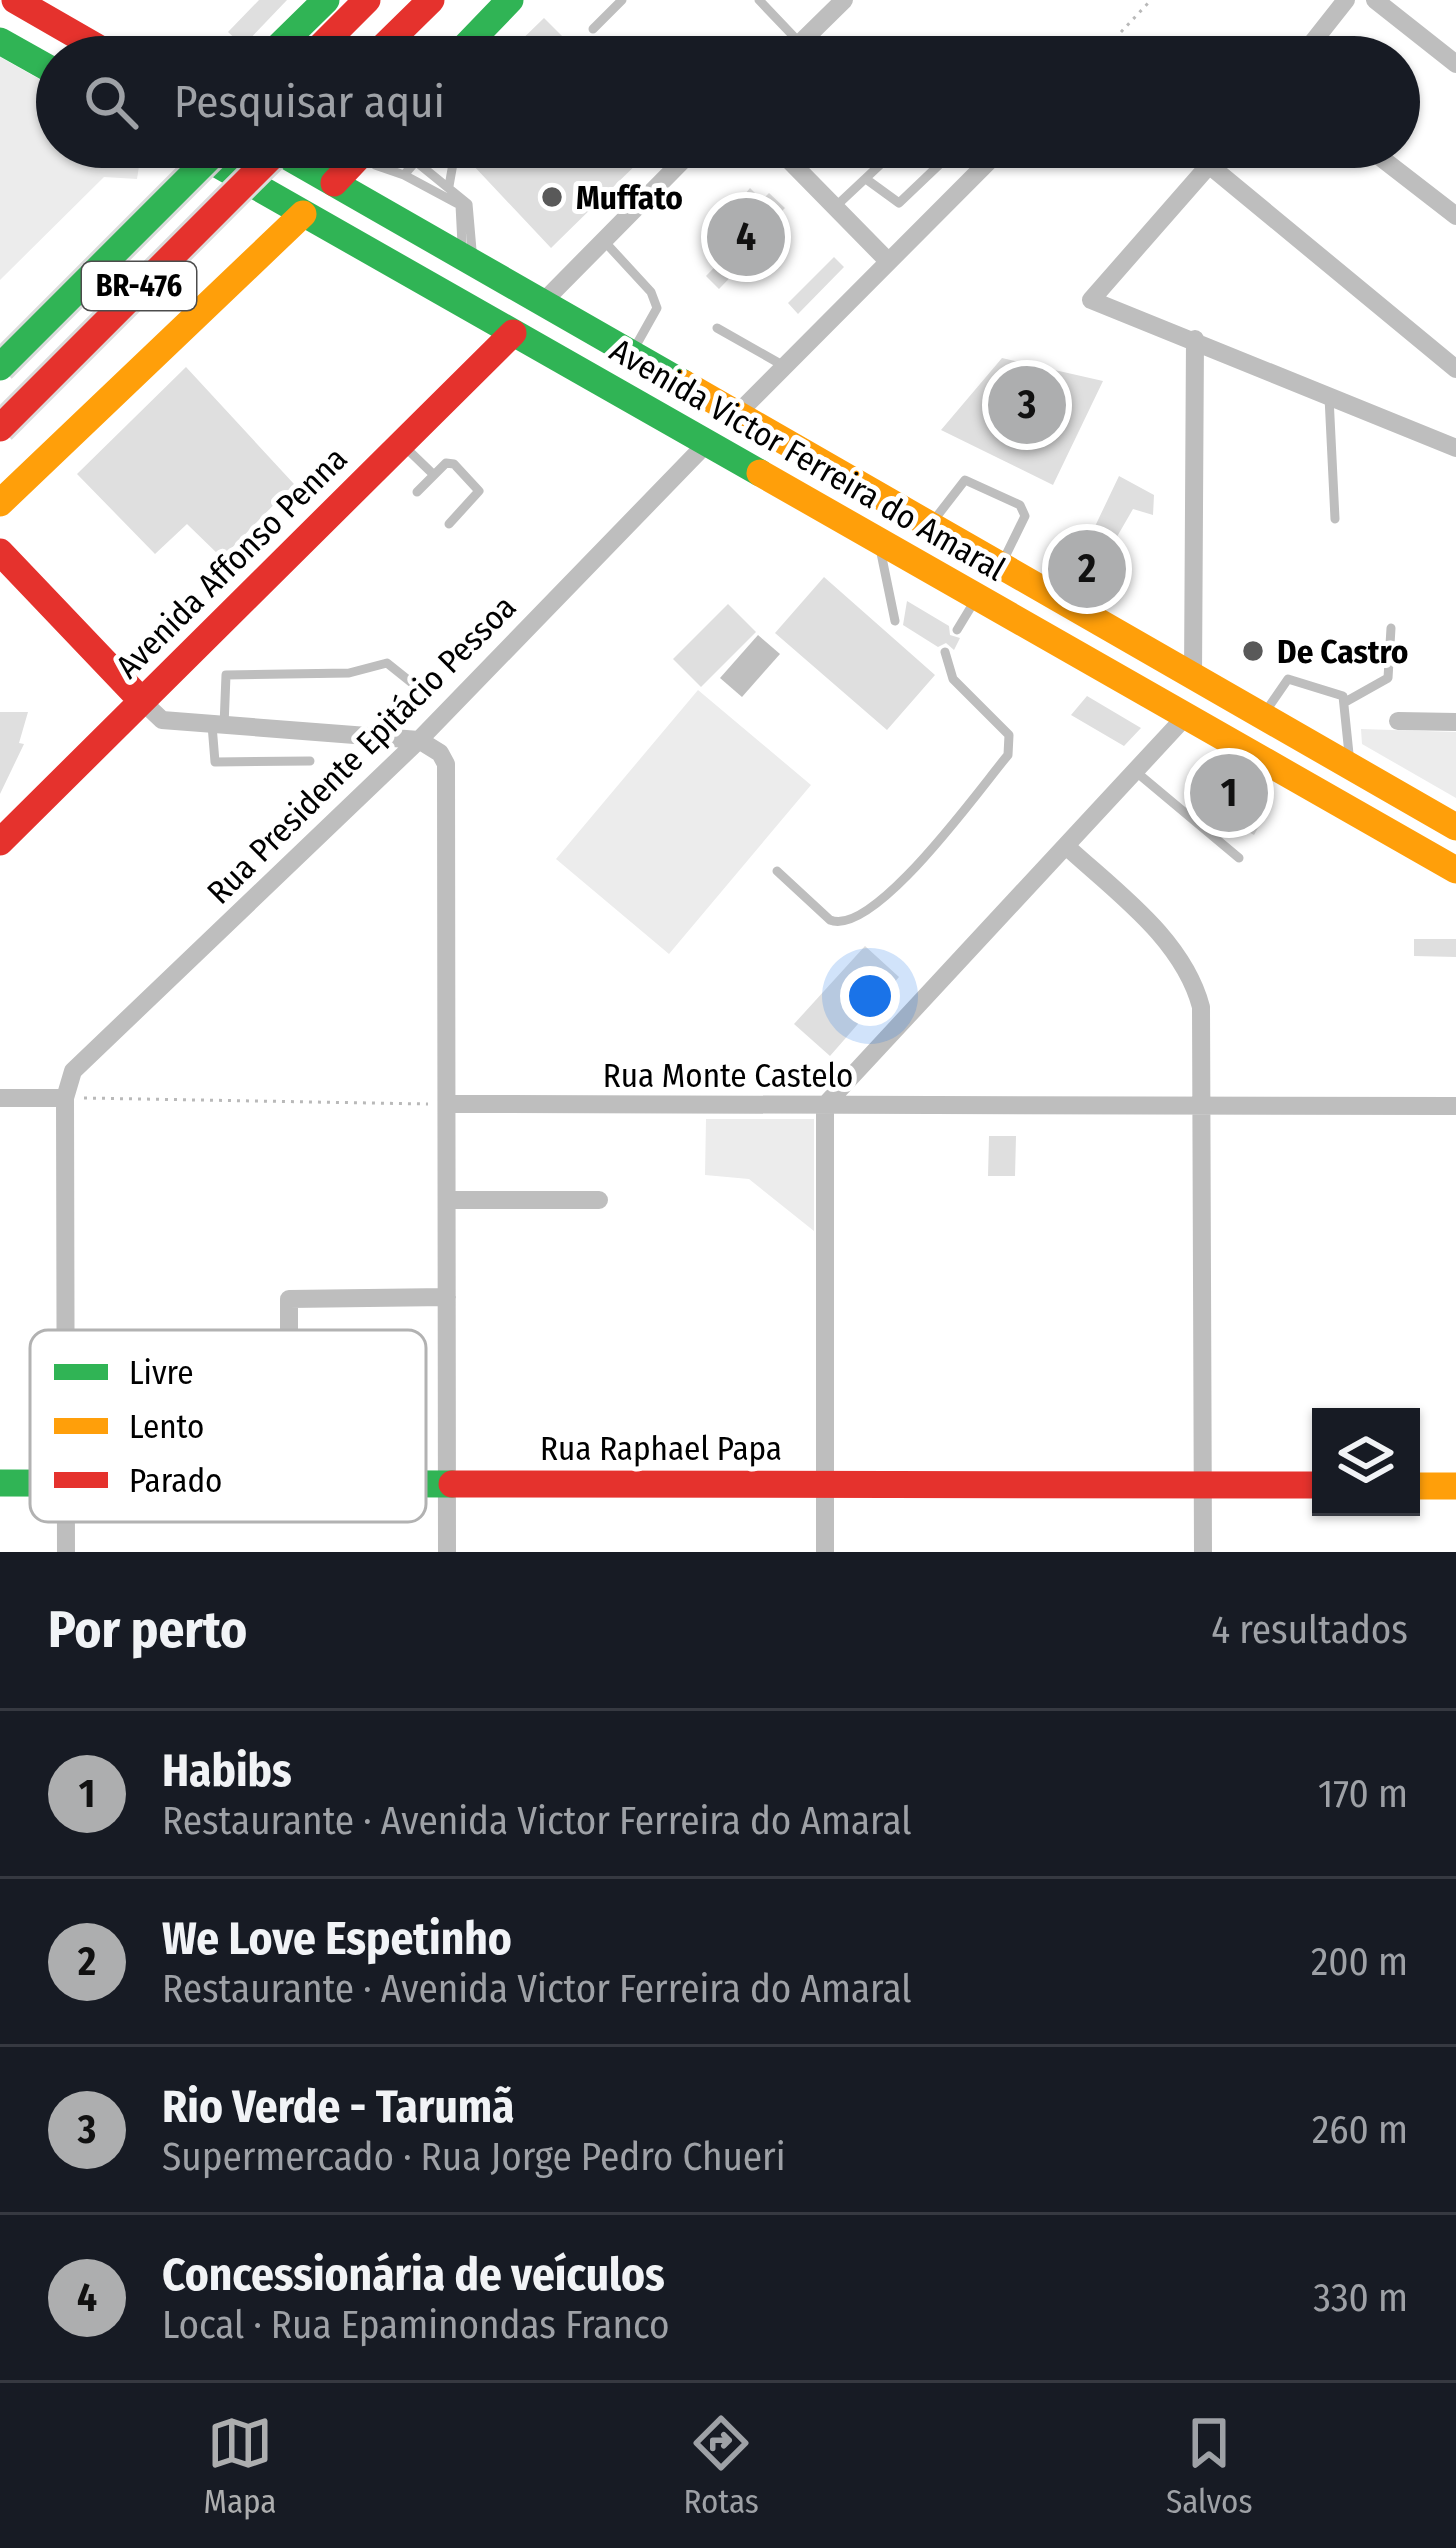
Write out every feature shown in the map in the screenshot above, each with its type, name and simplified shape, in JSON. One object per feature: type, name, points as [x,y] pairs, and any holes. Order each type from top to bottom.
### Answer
[{"type":"main road","points":[[15,0],[78,36]]},
{"type":"main road","points":[[289,36],[326,0]]},
{"type":"main road","points":[[331,36],[367,0]]},
{"type":"main road","points":[[394,36],[431,0]]},
{"type":"main road","points":[[475,36],[510,0]]},
{"type":"main road","points":[[0,41],[36,62]]},
{"type":"main road","points":[[0,367],[199,168]]},
{"type":"main road","name":"Avenida Victor Ferreira do Amaral","points":[[223,168],[1456,870]]},
{"type":"main road","name":"BR-476","points":[[0,428],[260,168]]},
{"type":"main road","name":"Avenida Victor Ferreira do Amaral","points":[[308,168],[1456,826]]},
{"type":"main road","points":[[334,183],[349,168]]},
{"type":"main road","points":[[0,502],[303,214]]},
{"type":"main road","name":"Avenida Affonso Penna","points":[[0,842],[513,333]]},
{"type":"main road","points":[[0,552],[142,700]]},
{"type":"main road","name":"Rua Raphael Papa","points":[[426,1484],[1312,1485]]},
{"type":"main road","points":[[1420,1486],[1456,1486]]},
{"type":"street","points":[[807,36],[844,0]]},
{"type":"street","points":[[1318,36],[1346,0]]},
{"type":"street","points":[[1375,0],[1456,64]]},
{"type":"street","points":[[542,303],[675,168]]},
{"type":"street","points":[[797,168],[886,259]]},
{"type":"street","points":[[737,414],[981,168]]},
{"type":"street","points":[[1206,168],[1091,300],[1456,448]]},
{"type":"street","points":[[1213,168],[1456,369]]},
{"type":"street","points":[[1394,168],[1456,216]]},
{"type":"street","points":[[825,1552],[825,1106],[1186,717],[1192,676],[1195,339]]},
{"type":"street","name":"Rua Presidente Epitácio Pessoa","points":[[64,1098],[73,1071],[419,740],[706,443]]},
{"type":"street","points":[[142,700],[162,720],[419,740],[440,753],[448,775],[447,1552]]},
{"type":"street","points":[[1398,721],[1456,722]]},
{"type":"street","points":[[1066,846],[1166,942],[1190,976],[1201,1007],[1203,1552]]},
{"type":"street","points":[[0,1098],[64,1098],[65,1330]]},
{"type":"street","name":"Rua Monte Castelo","points":[[448,1104],[1456,1106]]},
{"type":"street","points":[[447,1200],[599,1200]]},
{"type":"street","points":[[289,1330],[289,1299],[447,1297]]},
{"type":"lane","points":[[593,29],[622,0]]},
{"type":"lane","points":[[759,0],[783,36]]},
{"type":"lane","points":[[383,168],[460,206],[466,258]]},
{"type":"lane","points":[[404,176],[410,168]]},
{"type":"lane","points":[[422,168],[449,186],[472,213],[466,258]]},
{"type":"lane","points":[[449,186],[452,168]]},
{"type":"lane","points":[[836,208],[877,168]]},
{"type":"lane","points":[[866,178],[899,203],[936,168]]},
{"type":"lane","points":[[602,240],[651,292],[656,308],[631,354]]},
{"type":"lane","points":[[717,328],[784,366]]},
{"type":"lane","points":[[1329,397],[1335,519]]},
{"type":"lane","points":[[402,443],[434,475]]},
{"type":"lane","points":[[417,492],[446,464],[454,464],[479,491],[449,524]]},
{"type":"lane","points":[[930,525],[965,479],[1020,506],[1025,516],[1001,566]]},
{"type":"lane","points":[[880,542],[896,621]]},
{"type":"lane","points":[[957,630],[977,598]]},
{"type":"lane","points":[[1348,701],[1388,678],[1391,628]]},
{"type":"lane","points":[[777,871],[830,920],[855,918],[888,898],[1008,754],[1009,735],[953,679],[945,652]]},
{"type":"lane","points":[[310,761],[215,762],[226,675],[349,673],[387,663],[412,683]]},
{"type":"lane","points":[[1263,716],[1288,679],[1348,701]]},
{"type":"lane","points":[[1348,701],[1349,765]]},
{"type":"lane","points":[[1135,771],[1239,858]]},
{"type":"path","points":[[1117,36],[1151,0]]},
{"type":"path","points":[[64,1098],[448,1104]]},
{"type":"shaded area","points":[[0,57],[36,77],[36,168],[139,168],[137,179],[104,177],[0,280]]},
{"type":"shaded area","points":[[758,635],[780,654],[742,697],[720,678]]},
{"type":"shaded area","points":[[698,690],[811,785],[669,954],[556,859]]},
{"type":"shaded area","points":[[1361,729],[1456,732],[1456,798],[1362,744]]},
{"type":"shaded area","points":[[706,1119],[814,1119],[814,1231],[749,1179],[705,1175]]},
{"type":"building","points":[[259,0],[287,0],[253,36],[228,32]]},
{"type":"building","points":[[544,18],[562,36],[526,36]]},
{"type":"building","name":"Muffato","points":[[476,168],[633,168],[551,248]]},
{"type":"building","points":[[750,188],[762,200],[769,193],[785,208],[759,234],[773,248],[754,268],[747,260],[719,289],[706,276],[734,247],[727,240],[753,212],[741,199]]},
{"type":"building","points":[[834,257],[844,267],[798,314],[788,303]]},
{"type":"building","points":[[1002,358],[1103,381],[1053,485],[941,430]]},
{"type":"building","points":[[186,367],[294,484],[222,558],[187,524],[155,554],[77,474]]},
{"type":"building","points":[[1119,476],[1154,495],[1153,515],[1133,509],[1096,573],[1078,562]]},
{"type":"building","points":[[824,577],[935,675],[887,730],[775,633]]},
{"type":"building","points":[[907,601],[949,626],[950,635],[960,638],[954,650],[946,643],[938,647],[903,625]]},
{"type":"building","points":[[728,604],[756,632],[701,687],[673,659]]},
{"type":"building","points":[[1087,696],[1141,728],[1124,746],[1071,715]]},
{"type":"building","points":[[0,712],[28,712],[19,743],[24,744],[0,794]]},
{"type":"building","points":[[1224,765],[1265,789],[1260,797],[1271,804],[1254,835],[1198,802],[1201,796],[1194,791],[1202,776]]},
{"type":"building","points":[[1414,939],[1456,939],[1456,957],[1414,956]]},
{"type":"building","points":[[865,946],[899,977],[830,1056],[794,1024]]},
{"type":"building","points":[[989,1136],[1016,1136],[1015,1176],[988,1176]]},
{"type":"traffic: fast","points":[[289,36],[326,0]]},
{"type":"traffic: fast","points":[[475,36],[510,0]]},
{"type":"traffic: fast","points":[[0,41],[36,61]]},
{"type":"traffic: fast","points":[[0,367],[199,168]]},
{"type":"traffic: fast","points":[[224,168],[760,473]]},
{"type":"traffic: fast","points":[[308,168],[683,383]]},
{"type":"traffic: fast","points":[[0,1483],[30,1483]]},
{"type":"traffic: fast","points":[[426,1484],[452,1484]]},
{"type":"traffic: slow","points":[[0,503],[303,214]]},
{"type":"traffic: slow","points":[[683,383],[1456,827]]},
{"type":"traffic: slow","points":[[760,473],[1456,870]]},
{"type":"traffic: slow","points":[[1420,1486],[1456,1486]]},
{"type":"traffic: jam","points":[[15,0],[78,36]]},
{"type":"traffic: jam","points":[[331,36],[367,0]]},
{"type":"traffic: jam","points":[[394,36],[431,0]]},
{"type":"traffic: jam","points":[[0,428],[260,168]]},
{"type":"traffic: jam","points":[[334,183],[348,168]]},
{"type":"traffic: jam","points":[[0,842],[513,333]]},
{"type":"traffic: jam","points":[[0,552],[142,701]]},
{"type":"traffic: jam","points":[[452,1484],[1312,1485]]},
{"type":"place","name":"Muffato","points":[[552,197]]},
{"type":"place","name":"Concessionária de veículos","points":[[746,237]]},
{"type":"place","name":"Rio Verde - Tarumã","points":[[1027,405]]},
{"type":"place","name":"We Love Espetinho","points":[[1087,569]]},
{"type":"place","name":"De Castro","points":[[1253,651]]},
{"type":"place","name":"Habibs","points":[[1229,793]]}]
